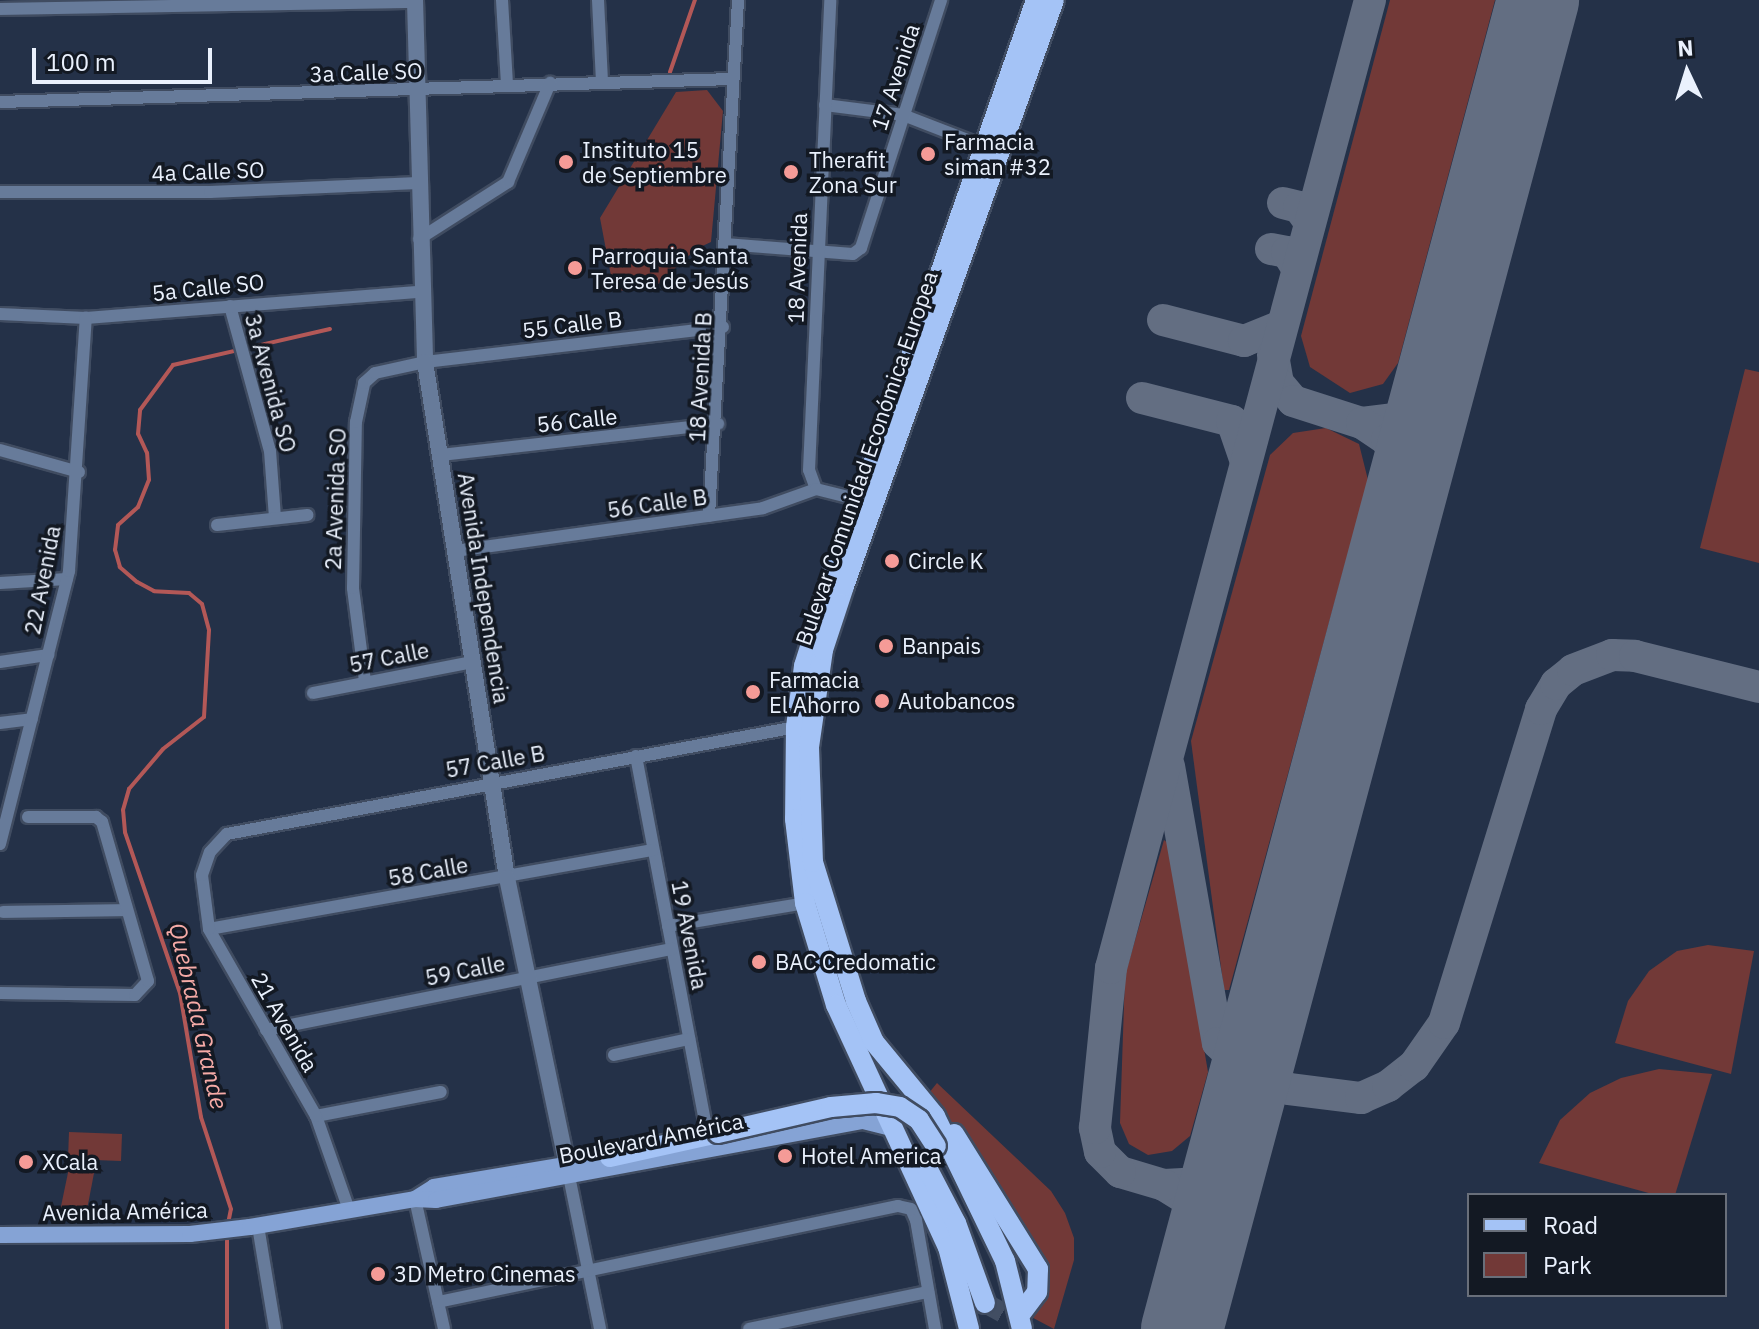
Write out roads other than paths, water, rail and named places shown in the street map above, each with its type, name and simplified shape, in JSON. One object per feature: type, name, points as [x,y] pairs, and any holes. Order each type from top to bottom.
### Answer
[{"type":"main road","name":"Bulevar Comunidad Económica Europea","points":[[1022,1321],[1005,1261],[935,1116],[874,1042],[825,911],[810,825],[811,704],[844,586],[1034,34],[1036,0]]},
{"type":"main road","name":"Bulevar Comunidad Económica Europea","points":[[969,1329],[959,1274],[830,991],[805,903],[795,819],[796,727],[816,622],[986,147],[1034,34],[1054,0]]},
{"type":"main road","name":"Boulevard América","points":[[568,1170],[610,1157],[833,1118],[865,1101],[873,1090]]},
{"type":"main road","points":[[610,1157],[708,1131],[831,1107],[876,1103],[900,1107],[919,1120],[936,1146],[995,1273],[1009,1329]]},
{"type":"main road","points":[[935,1116],[956,1136],[1038,1269],[1037,1292],[1022,1321]]},
{"type":"main road","name":"Boulevard América","points":[[254,1226],[415,1199],[436,1200],[568,1170],[863,1121],[898,1137]]},
{"type":"main road","points":[[898,1137],[922,1157],[938,1185],[985,1303]]},
{"type":"main road","name":"Avenida América","points":[[0,1235],[190,1234],[254,1226]]},
{"type":"street","points":[[502,0],[507,85]]},
{"type":"street","points":[[598,0],[602,81]]},
{"type":"street","name":"18 Avenida B","points":[[709,516],[718,424],[738,0]]},
{"type":"street","name":"18 Avenida","points":[[816,489],[809,470],[830,0]]},
{"type":"street","name":"17 Avenida","points":[[817,251],[853,254],[869,236],[903,115],[941,0]]},
{"type":"street","points":[[0,9],[415,1]]},
{"type":"street","name":"Avenida Independencia","points":[[415,1],[420,292],[425,362],[507,878],[568,1170]]},
{"type":"street","name":"3a Calle SO","points":[[0,102],[733,79]]},
{"type":"street","points":[[419,239],[508,182],[550,83]]},
{"type":"street","points":[[825,105],[903,115],[986,147]]},
{"type":"street","name":"4a Calle SO","points":[[0,192],[210,192],[418,183]]},
{"type":"street","points":[[725,244],[817,251]]},
{"type":"street","name":"5a Calle SO","points":[[0,314],[86,318],[420,292]]},
{"type":"street","name":"3a Avenida SO","points":[[230,306],[270,451],[275,518]]},
{"type":"street","name":"22 Avenida","points":[[0,844],[67,579],[79,472],[86,318]]},
{"type":"street","name":"55 Calle B","points":[[425,362],[723,327]]},
{"type":"street","name":"2a Avenida SO","points":[[365,681],[353,588],[356,422],[364,383],[375,373],[425,362]]},
{"type":"street","name":"56 Calle","points":[[440,455],[718,424]]},
{"type":"street","points":[[0,450],[79,472]]},
{"type":"street","points":[[816,489],[860,500]]},
{"type":"street","name":"56 Calle B","points":[[455,551],[763,508],[816,489]]},
{"type":"street","points":[[217,525],[307,515]]},
{"type":"street","points":[[0,583],[67,579]]},
{"type":"street","points":[[0,662],[48,655]]},
{"type":"street","name":"57 Calle","points":[[313,693],[473,662]]},
{"type":"street","points":[[0,723],[32,719]]},
{"type":"street","name":"57 Calle B","points":[[210,852],[227,834],[492,781],[796,727]]},
{"type":"street","name":"19 Avenida","points":[[636,756],[708,1131]]},
{"type":"street","points":[[0,993],[135,995],[148,981],[102,822],[96,817],[28,817]]},
{"type":"street","name":"58 Calle","points":[[209,929],[653,850]]},
{"type":"street","name":"21 Avenida","points":[[210,852],[202,875],[209,929],[316,1116],[349,1210]]},
{"type":"street","points":[[668,926],[805,903]]},
{"type":"street","points":[[3,912],[127,910]]},
{"type":"street","name":"59 Calle","points":[[266,1030],[672,949]]},
{"type":"street","points":[[614,1055],[689,1039]]},
{"type":"street","points":[[316,1116],[441,1092]]},
{"type":"street","points":[[568,1170],[600,1329]]},
{"type":"street","points":[[415,1199],[444,1329]]},
{"type":"street","points":[[438,1302],[898,1206],[911,1209],[916,1220],[935,1329]]},
{"type":"street","points":[[254,1226],[275,1329]]},
{"type":"street","points":[[749,1329],[928,1292]]},
{"type":"street","points":[[822,1314],[825,1329]]},
{"type":"waterway","name":"Quebrada Grande","points":[[670,72],[695,0]]},
{"type":"waterway","name":"Quebrada Grande","points":[[228,1224],[231,1209],[201,1117],[180,993],[125,832],[123,810],[129,789],[163,749],[204,717],[209,630],[202,604],[189,593],[154,591],[137,582],[120,567],[115,550],[118,525],[138,507],[149,480],[147,453],[138,434],[140,410],[173,365],[330,329]]},
{"type":"waterway","name":"Quebrada Grande","points":[[227,1233],[227,1329]]},
{"type":"tunnel","points":[[985,1303],[1007,1315],[1022,1312]]},
{"type":"place","name":"Farmacia siman #32","points":[[928,154]]},
{"type":"place","name":"Instituto 15 de Septiembre","points":[[566,162]]},
{"type":"place","name":"Therafit Zona Sur","points":[[791,172]]},
{"type":"place","name":"Parroquia Santa Teresa de Jesús","points":[[575,268]]},
{"type":"place","name":"Circle K","points":[[892,561]]},
{"type":"place","name":"Banpais","points":[[886,646]]},
{"type":"place","name":"Farmacia El Ahorro","points":[[753,692]]},
{"type":"place","name":"Autobancos","points":[[882,701]]},
{"type":"place","name":"BAC Credomatic","points":[[759,962]]},
{"type":"place","name":"Hotel America","points":[[785,1156]]},
{"type":"place","name":"XCala","points":[[26,1162]]},
{"type":"place","name":"3D Metro Cinemas","points":[[378,1274]]}]
